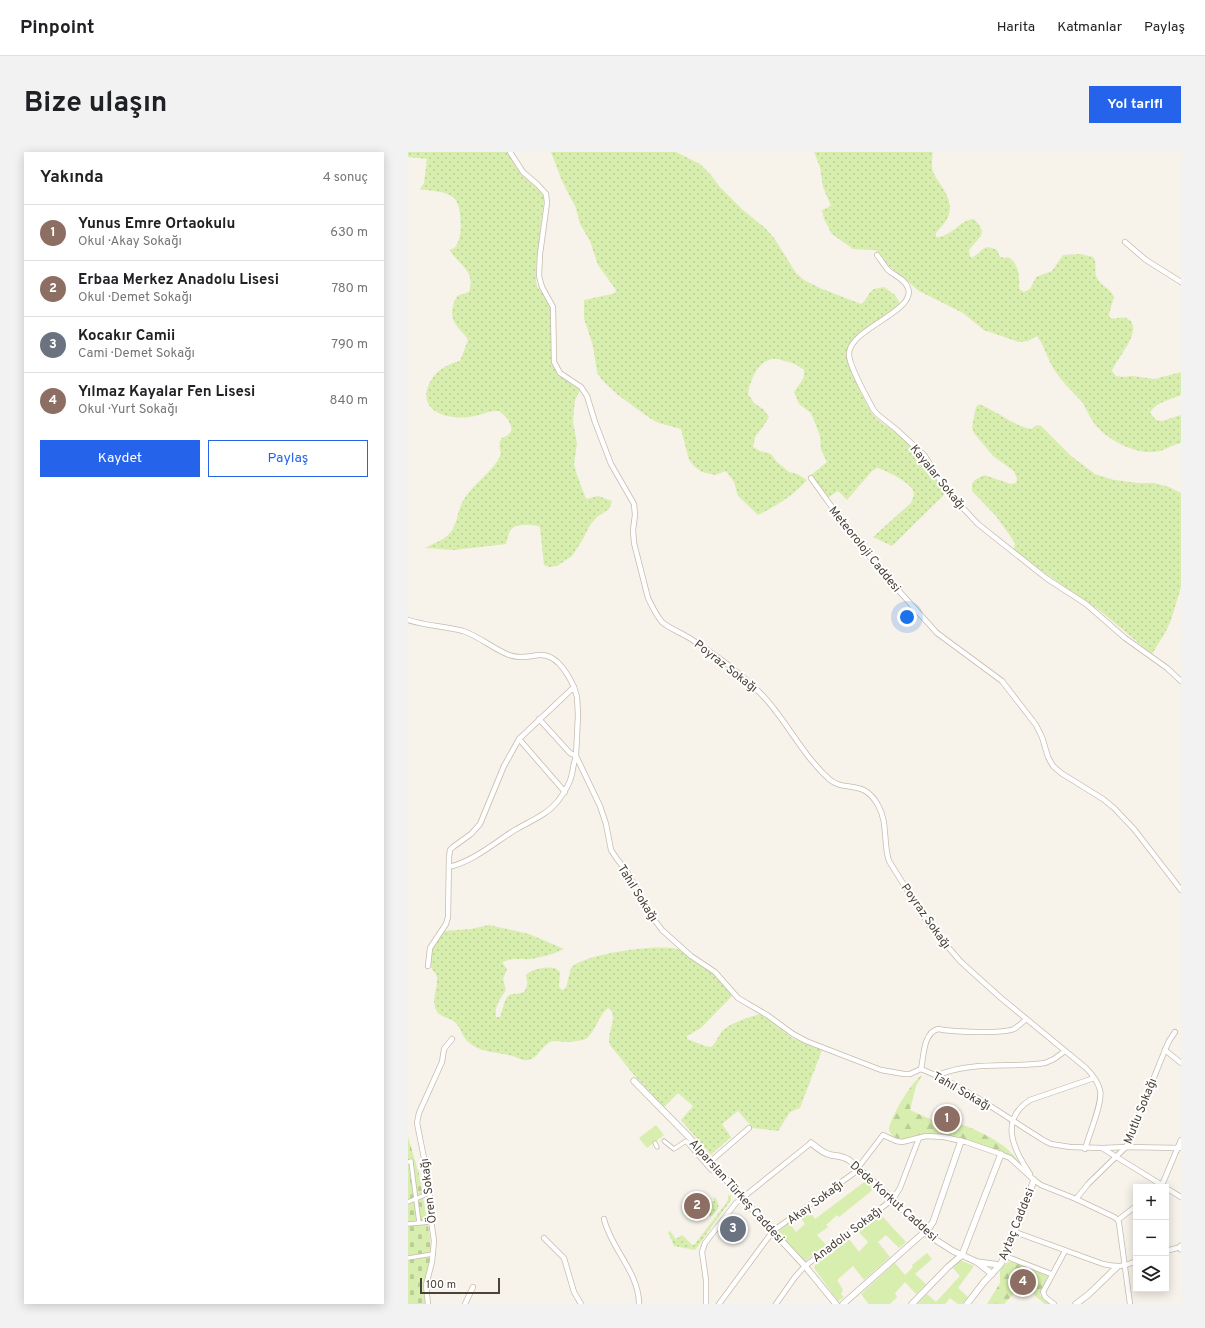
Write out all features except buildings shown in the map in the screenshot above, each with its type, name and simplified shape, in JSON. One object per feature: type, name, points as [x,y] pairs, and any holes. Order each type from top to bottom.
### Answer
[{"type":"street","name":"Poyraz Sokağı","points":[[510,152],[523,172],[546,194],[547,203],[540,254],[539,276],[542,288],[553,307],[554,362],[560,373],[581,387],[587,396],[611,464],[634,504],[635,515],[632,530],[634,543],[651,605],[663,622],[726,663],[754,686],[797,742],[829,779],[838,784],[862,789],[873,798],[878,805],[884,821],[889,861],[929,925],[961,962],[1026,1019],[1086,1068],[1094,1078],[1099,1087],[1099,1106],[1085,1148]]},
{"type":"street","points":[[1125,242],[1146,260],[1181,282]]},
{"type":"street","name":"Kayalar Sokağı","points":[[878,255],[888,270],[905,283],[908,288],[909,296],[904,304],[855,340],[849,351],[850,361],[873,409],[924,456],[945,489],[978,524],[1046,578],[1086,604],[1125,638],[1167,668],[1181,681]]},
{"type":"street","name":"Meteoroloji Caddesi","points":[[811,478],[880,570],[937,633],[1002,681],[1008,688],[1040,731],[1048,757],[1053,766],[1061,773],[1103,799],[1114,808],[1134,829],[1181,890]]},
{"type":"street","name":"Tahıl Sokağı","points":[[408,620],[420,624],[461,631],[475,636],[510,655],[524,658],[541,655],[546,656],[553,659],[564,669],[574,687],[577,697],[578,715],[576,756],[600,806],[606,824],[611,850],[626,870],[650,914],[670,938],[691,956],[715,972],[738,998],[806,1041],[881,1070],[910,1074],[921,1068],[938,1075],[980,1099],[1051,1144],[1085,1148],[1179,1148]]},
{"type":"street","points":[[428,966],[430,948],[446,924],[448,917],[450,850],[471,834],[480,824],[504,766],[519,740],[539,719],[574,687]]},
{"type":"street","points":[[449,867],[459,865],[470,859],[516,829],[545,813],[555,805],[565,792],[571,779],[576,756],[570,753],[539,719]]},
{"type":"street","points":[[519,740],[565,792]]},
{"type":"street","points":[[921,1068],[927,1039],[935,1030],[938,1029],[960,1032],[1009,1030],[1020,1025],[1026,1019]]},
{"type":"street","name":"Mutlu Sokağı","points":[[1076,1199],[1088,1184],[1126,1147],[1165,1050],[1175,1032]]},
{"type":"street","name":"Ören Sokağı","points":[[428,1304],[426,1285],[433,1254],[434,1241],[431,1222],[430,1193],[417,1123],[419,1113],[442,1062],[443,1052],[452,1038]]},
{"type":"street","points":[[1165,1050],[1181,1063]]},
{"type":"street","points":[[938,1075],[968,1067],[1045,1063],[1054,1059],[1065,1051]]},
{"type":"street","points":[[1094,1078],[1030,1100],[1022,1106],[1013,1121],[1011,1134],[1013,1143],[1020,1158],[1034,1180],[1047,1188],[1076,1199],[1118,1220],[1130,1304]]},
{"type":"street","name":"Alparslan Türkeş Caddesi","points":[[634,1081],[679,1126],[711,1161],[742,1198],[805,1266],[836,1304]]},
{"type":"street","points":[[711,1161],[749,1128]]},
{"type":"street","name":"Akay Sokağı","points":[[719,1304],[739,1279],[763,1243],[773,1231],[837,1186],[859,1168],[883,1135],[896,1142],[926,1136],[961,1141],[1001,1154],[1014,1161],[1034,1180]]},
{"type":"street","name":"Anadolu Sokağı","points":[[776,1304],[795,1277],[805,1266],[893,1199],[900,1188],[919,1138]]},
{"type":"street","points":[[1164,1184],[1181,1140]]},
{"type":"street","points":[[664,1141],[674,1149],[686,1141],[711,1170]]},
{"type":"street","points":[[843,1304],[900,1253],[925,1233],[933,1222],[961,1141]]},
{"type":"street","points":[[706,1304],[706,1280],[702,1252],[703,1248],[732,1207],[812,1143]]},
{"type":"street","name":"Dede Korkut Caddesi","points":[[812,1143],[824,1152],[842,1156],[859,1168],[893,1199],[925,1233],[962,1256],[977,1262],[1000,1265]]},
{"type":"street","points":[[1102,1148],[1158,1184]]},
{"type":"street","points":[[912,1304],[948,1267],[962,1256],[1001,1154]]},
{"type":"street","points":[[408,1162],[411,1161],[419,1223]]},
{"type":"street","name":"Aytaç Caddesi","points":[[967,1304],[1000,1265],[1005,1256],[1034,1180]]},
{"type":"street","points":[[1169,1190],[1181,1197]]},
{"type":"street","points":[[408,1202],[430,1193]]},
{"type":"street","points":[[1118,1220],[1133,1208]]},
{"type":"street","points":[[604,1219],[609,1235],[637,1286],[639,1304]]},
{"type":"street","points":[[408,1224],[431,1222]]},
{"type":"street","points":[[1015,1232],[1096,1262],[1117,1267],[1133,1262]]},
{"type":"street","points":[[544,1238],[564,1258],[572,1287],[581,1304]]},
{"type":"street","points":[[1169,1250],[1181,1247]]},
{"type":"street","points":[[1054,1304],[1043,1294],[1044,1288],[1064,1251]]},
{"type":"street","points":[[408,1258],[433,1254]]},
{"type":"street","points":[[1005,1256],[1051,1274]]},
{"type":"street","name":"Dede Korkut Caddesi","points":[[977,1262],[992,1274]]},
{"type":"street","points":[[1076,1304],[1089,1294],[1117,1267]]},
{"type":"street","points":[[465,1304],[473,1287]]},
{"type":"green space","points":[[408,152],[508,152],[521,174],[540,191],[544,198],[536,267],[536,280],[537,286],[550,305],[552,362],[554,367],[560,375],[580,390],[575,400],[574,408],[573,422],[577,444],[574,464],[586,499],[598,496],[612,501],[609,509],[597,517],[590,525],[572,556],[557,566],[549,567],[544,565],[540,527],[534,525],[521,525],[514,527],[510,531],[506,544],[454,550],[425,548],[447,536],[454,528],[461,504],[468,493],[498,460],[501,454],[500,441],[510,433],[511,427],[504,415],[499,411],[492,411],[469,417],[452,417],[436,412],[432,409],[426,397],[428,386],[435,375],[442,369],[460,361],[468,340],[454,322],[452,310],[457,296],[469,292],[471,285],[466,269],[450,250],[456,246],[459,240],[461,227],[460,212],[456,200],[450,195],[420,189],[424,183],[427,159],[408,157]]},
{"type":"green space","points":[[551,152],[676,152],[700,164],[743,210],[765,228],[774,238],[796,273],[804,280],[861,304],[865,301],[870,292],[875,289],[884,287],[895,295],[901,305],[872,323],[858,334],[849,346],[849,361],[865,402],[874,416],[899,434],[916,451],[946,493],[892,546],[873,537],[911,503],[914,495],[913,490],[907,483],[886,471],[877,468],[872,471],[847,500],[838,491],[828,498],[811,475],[827,462],[821,450],[820,436],[811,413],[799,404],[794,392],[803,379],[804,370],[792,363],[775,359],[767,361],[758,368],[749,389],[748,394],[754,403],[763,409],[769,417],[755,437],[753,447],[771,454],[777,462],[789,472],[797,474],[807,480],[784,500],[758,515],[738,496],[734,482],[726,471],[715,475],[702,472],[695,467],[689,460],[681,429],[659,423],[651,419],[618,395],[601,379],[597,372],[593,346],[584,318],[584,300],[612,294],[615,293],[616,290],[598,265],[590,241],[580,224],[576,208],[562,181]]},
{"type":"green space","points":[[814,152],[933,152],[933,172],[947,196],[950,208],[946,221],[936,233],[936,237],[946,235],[964,222],[974,219],[980,226],[982,232],[981,236],[969,250],[971,258],[988,247],[997,250],[1000,257],[1007,257],[1011,259],[1016,266],[1019,275],[1019,289],[1024,292],[1030,289],[1036,277],[1052,271],[1063,255],[1081,254],[1093,257],[1097,278],[1113,294],[1114,297],[1109,314],[1110,318],[1124,317],[1128,319],[1132,324],[1133,330],[1128,344],[1112,371],[1116,376],[1132,376],[1155,379],[1181,372],[1181,395],[1159,404],[1150,413],[1156,420],[1162,421],[1181,415],[1181,443],[1160,451],[1144,452],[1119,443],[1103,433],[1097,427],[1082,402],[1057,374],[1037,336],[1028,341],[1019,342],[984,330],[963,313],[919,291],[889,266],[875,250],[853,249],[832,234],[824,219],[822,210],[831,206],[823,187],[820,167]]},
{"type":"green space","points":[[979,404],[1024,427],[1031,429],[1037,425],[1041,426],[1071,456],[1095,474],[1114,480],[1154,483],[1169,487],[1181,493],[1181,587],[1171,620],[1152,654],[1099,610],[1014,550],[1015,543],[996,516],[972,491],[972,484],[975,480],[984,475],[1011,484],[1016,483],[1017,479],[1014,471],[993,456],[974,433],[972,427],[976,407]]},
{"type":"green space","points":[[489,925],[529,934],[564,949],[552,954],[535,958],[513,959],[503,962],[507,969],[503,979],[506,990],[497,1006],[496,1017],[500,1017],[504,1003],[508,996],[522,993],[524,991],[527,983],[526,975],[539,968],[555,968],[560,972],[559,987],[562,990],[566,988],[571,968],[590,958],[642,948],[658,947],[680,950],[715,975],[732,996],[701,1028],[687,1036],[687,1039],[711,1047],[722,1031],[726,1028],[741,1020],[761,1014],[792,1038],[822,1050],[800,1108],[790,1112],[778,1131],[753,1128],[738,1111],[722,1124],[731,1137],[711,1155],[681,1120],[693,1106],[678,1093],[664,1107],[634,1075],[610,1045],[609,1036],[613,1014],[608,1008],[586,1039],[570,1042],[552,1041],[532,1059],[524,1060],[509,1055],[487,1051],[472,1045],[465,1039],[456,1023],[440,1015],[436,1010],[434,998],[437,986],[437,977],[431,967],[430,957],[433,948],[444,931],[471,929]]},
{"type":"green space","points":[[922,1075],[916,1086],[910,1110],[952,1129],[956,1122],[994,1139],[1010,1151],[1022,1167],[1008,1154],[975,1143],[942,1135],[924,1134],[903,1139],[892,1135],[889,1128],[898,1107],[912,1085]]},
{"type":"green space","points":[[656,1125],[664,1135],[647,1148],[639,1138]]},
{"type":"green space","points":[[408,1137],[419,1174],[430,1237],[431,1255],[423,1286],[425,1304],[408,1304]]},
{"type":"green space","points":[[867,1180],[875,1188],[839,1217],[837,1215],[826,1225],[828,1227],[817,1235],[826,1245],[805,1261],[779,1233],[779,1231],[789,1223],[796,1232],[805,1224],[800,1217],[809,1210],[815,1219]]},
{"type":"green space","points":[[731,1195],[731,1200],[695,1250],[674,1246],[668,1232],[670,1231],[676,1239],[682,1235],[694,1245],[724,1206],[728,1200],[728,1196]]},
{"type":"green space","points":[[715,1197],[718,1203],[718,1208],[710,1217],[704,1207],[714,1201],[713,1198]]},
{"type":"green space","points":[[880,1214],[906,1242],[899,1248],[886,1235],[878,1242],[890,1257],[864,1280],[853,1266],[837,1280],[843,1290],[841,1294],[844,1297],[838,1301],[814,1268],[815,1265],[849,1239],[859,1252],[868,1242],[858,1231]]},
{"type":"green space","points":[[927,1253],[932,1259],[915,1274],[926,1284],[916,1294],[905,1282],[895,1293],[897,1297],[890,1304],[868,1304],[861,1294],[895,1263],[905,1275],[913,1267],[912,1265]]},
{"type":"green space","points":[[960,1260],[974,1266],[958,1288],[968,1297],[962,1304],[958,1304],[950,1298],[945,1304],[917,1304],[927,1294],[936,1302],[960,1276],[953,1268]]},
{"type":"green space","points":[[1013,1261],[1048,1276],[1040,1295],[1050,1304],[1045,1304],[1022,1285],[1004,1304],[987,1304],[1000,1283],[1000,1271],[1006,1263]]},
{"type":"place","name":"Yunus Emre Ortaokulu","points":[[947,1119]]},
{"type":"place","name":"Erbaa Merkez Anadolu Lisesi","points":[[697,1206]]},
{"type":"place","name":"Kocakır Camii","points":[[733,1229]]},
{"type":"place","name":"Yılmaz Kayalar Fen Lisesi","points":[[1023,1282]]}]
